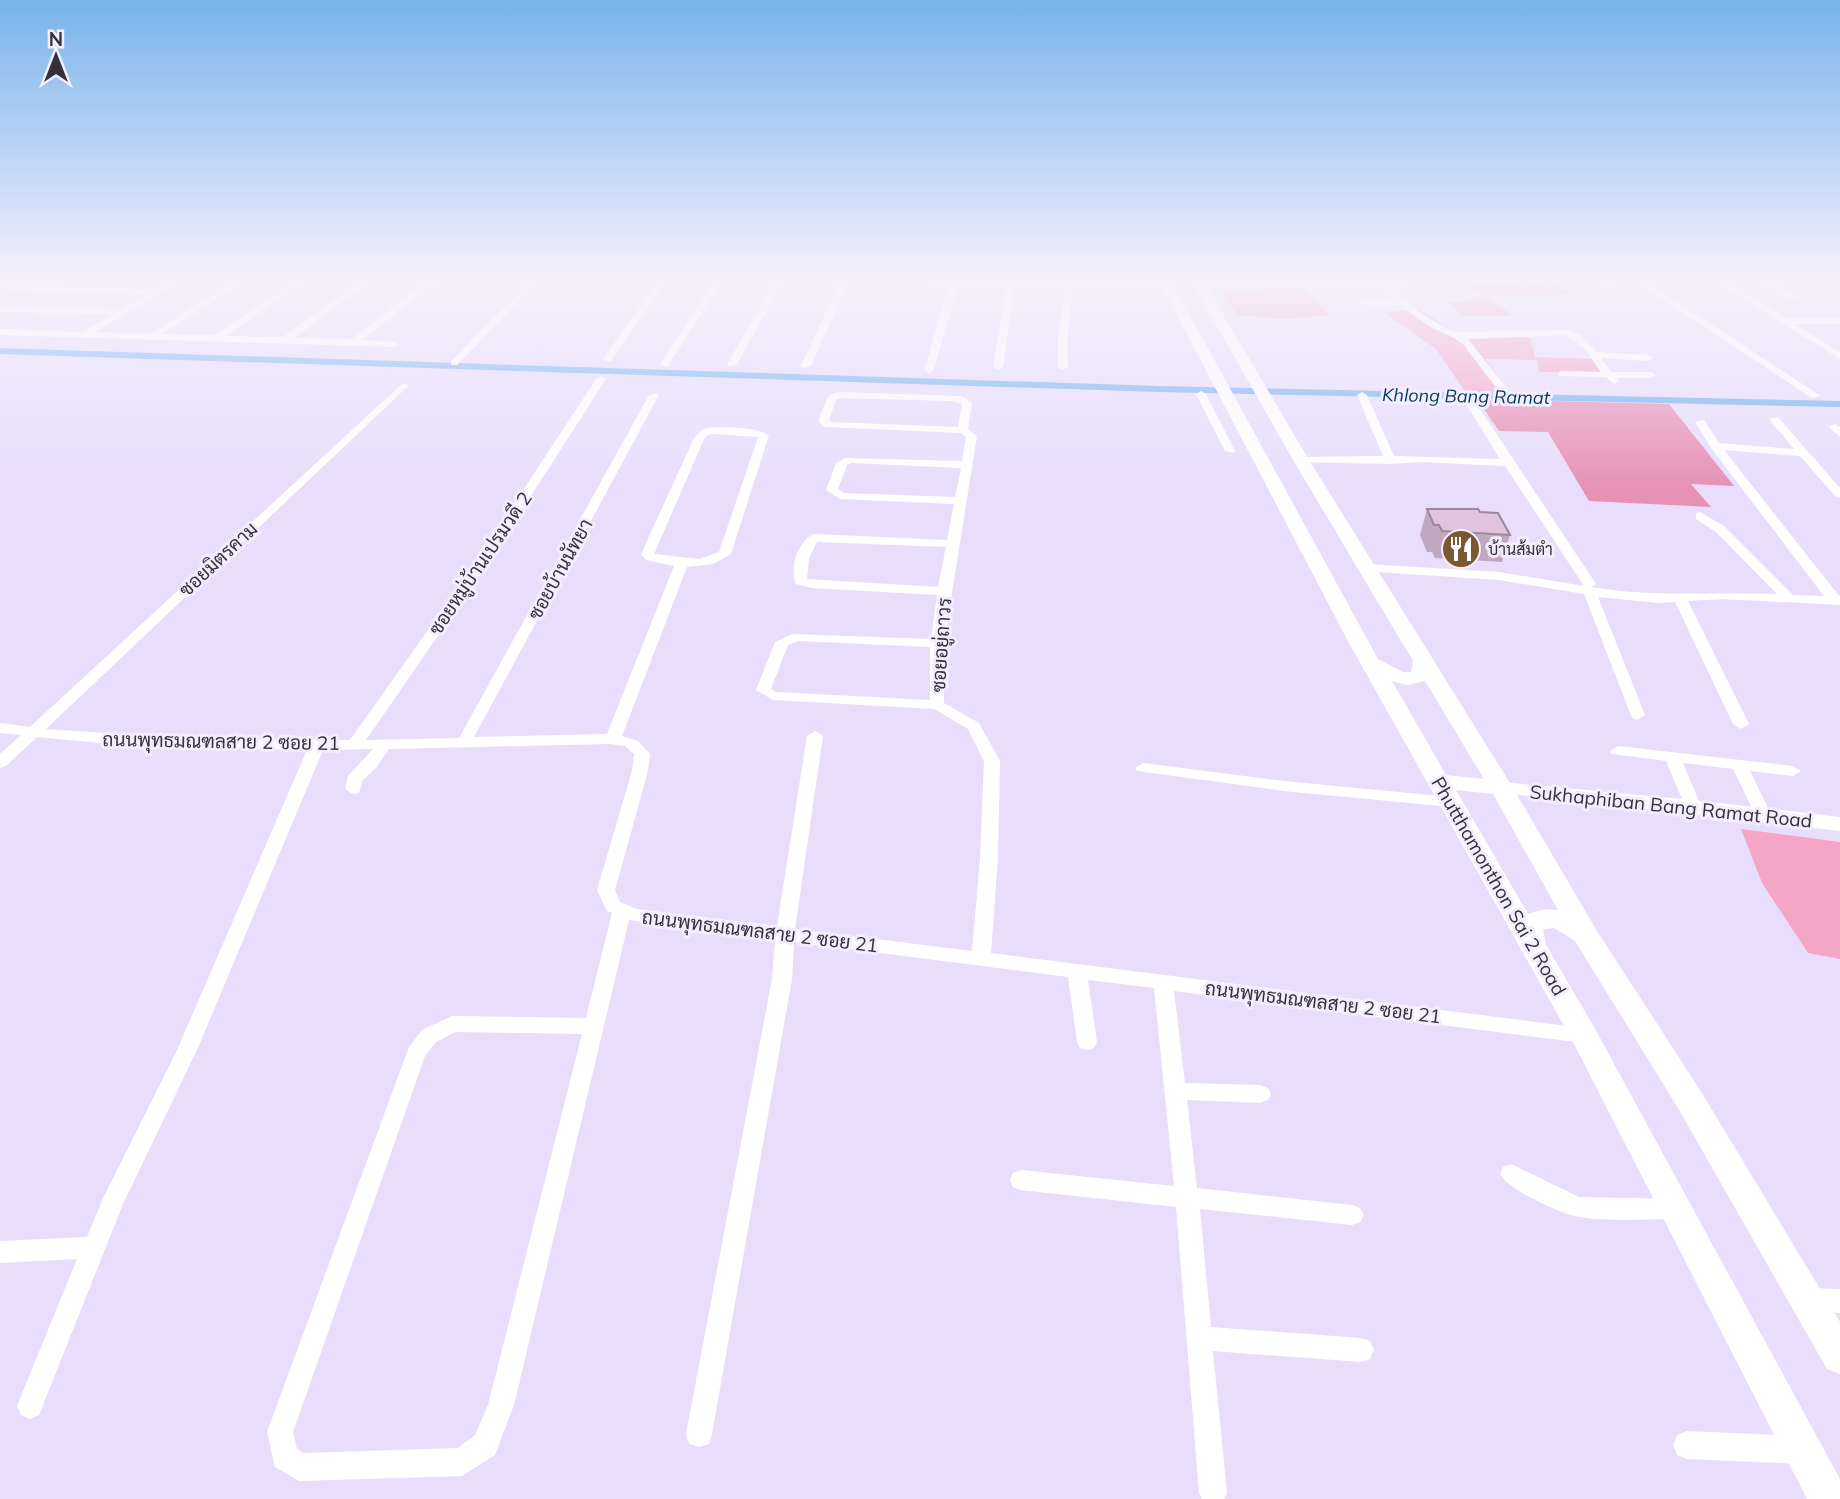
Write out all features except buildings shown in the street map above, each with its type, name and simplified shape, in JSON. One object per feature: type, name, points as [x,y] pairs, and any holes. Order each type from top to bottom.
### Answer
[{"type":"main road","name":"Phutthamonthon Sai 2 Road","points":[[1201,347],[1224,389],[1257,436],[1367,568],[1502,788],[1587,938],[1689,1099],[1840,1356]]},
{"type":"main road","name":"Phutthamonthon Sai 2 Road","points":[[1229,347],[1268,403],[1257,436],[1359,643],[1584,1035],[1829,1499]]},
{"type":"main road","points":[[1372,662],[1395,677],[1409,680],[1420,676],[1424,660]]},
{"type":"main road","points":[[1445,791],[1502,788]]},
{"type":"main road","points":[[1533,944],[1529,929],[1531,922],[1538,919],[1559,919],[1587,938]]},
{"type":"street","points":[[454,363],[470,347]]},
{"type":"street","points":[[608,359],[616,347]]},
{"type":"street","points":[[665,365],[676,347]]},
{"type":"street","points":[[732,364],[742,347]]},
{"type":"street","points":[[806,366],[815,347]]},
{"type":"street","points":[[929,370],[936,347]]},
{"type":"street","points":[[998,367],[1001,347]]},
{"type":"street","points":[[1062,347],[1063,367]]},
{"type":"street","points":[[1470,347],[1506,392]]},
{"type":"street","points":[[1586,347],[1611,378]]},
{"type":"street","points":[[1741,347],[1816,396]]},
{"type":"street","points":[[1828,348],[1840,348]]},
{"type":"street","points":[[1828,348],[1840,356]]},
{"type":"street","points":[[1594,355],[1649,358]]},
{"type":"street","points":[[1562,374],[1611,378],[1651,375]]},
{"type":"street","name":"ซอยหมู่บ้านเปรมวดี 2","points":[[355,744],[478,569],[601,379]]},
{"type":"street","name":"ซอยมิตรคาม","points":[[0,763],[403,386]]},
{"type":"street","points":[[1201,394],[1257,436],[1391,461],[1422,459],[1508,463]]},
{"type":"street","name":"ซอยบ้านนัทยา","points":[[464,742],[654,395]]},
{"type":"street","name":"ซอยอยู่ถาวร","points":[[963,430],[967,403],[962,399],[838,395],[832,398],[823,422],[829,425],[963,430],[972,436],[937,643],[937,705],[974,726],[992,761],[981,958]]},
{"type":"street","points":[[1362,395],[1391,461]]},
{"type":"street","points":[[1470,402],[1589,588],[1637,715]]},
{"type":"street","points":[[1774,419],[1840,495]]},
{"type":"street","points":[[1700,422],[1715,446],[1837,600]]},
{"type":"street","points":[[713,430],[763,433],[764,437],[725,554],[714,561],[682,562],[656,559],[647,554],[699,438],[705,432],[713,430]]},
{"type":"street","points":[[1715,446],[1801,453]]},
{"type":"street","points":[[960,501],[840,496],[832,490],[842,463],[849,460],[967,465]]},
{"type":"street","points":[[1700,516],[1720,529],[1789,598]]},
{"type":"street","points":[[944,591],[812,584],[801,581],[799,574],[808,544],[814,538],[953,544]]},
{"type":"street","points":[[613,740],[682,562]]},
{"type":"street","points":[[1367,568],[1499,576],[1659,599],[1721,595],[1837,600]]},
{"type":"street","points":[[1680,598],[1741,724]]},
{"type":"street","points":[[937,643],[797,637],[788,639],[781,645],[763,690],[773,696],[937,705]]},
{"type":"street","name":"ถนนพุทธมณฑลสาย 2 ซอย 21","points":[[0,729],[199,744],[317,745],[613,740],[633,744],[642,754],[640,771],[606,890],[613,906],[622,910],[671,922],[981,958],[1584,1035]]},
{"type":"street","points":[[699,1434],[782,979],[785,935],[816,736]]},
{"type":"street","points":[[354,789],[354,780],[370,765],[385,744]]},
{"type":"street","points":[[30,1406],[112,1203],[187,1050],[317,745]]},
{"type":"street","points":[[1618,751],[1793,771]]},
{"type":"street","points":[[1673,758],[1693,806]]},
{"type":"street","points":[[1740,766],[1763,814]]},
{"type":"street","points":[[1143,768],[1284,786],[1445,791]]},
{"type":"street","name":"Sukhaphiban Bang Ramat Road","points":[[1502,788],[1693,806],[1840,824]]},
{"type":"street","points":[[594,1026],[452,1024],[429,1036],[416,1053],[281,1432],[285,1457],[299,1467],[462,1462],[485,1445],[501,1405],[594,1026],[622,910]]},
{"type":"street","points":[[1077,970],[1087,1042]]},
{"type":"street","points":[[1163,982],[1187,1198],[1213,1493]]},
{"type":"street","points":[[1175,1091],[1260,1094]]},
{"type":"street","points":[[1511,1174],[1578,1207],[1678,1209]]},
{"type":"street","points":[[1021,1180],[1352,1215]]},
{"type":"street","points":[[0,1252],[94,1247]]},
{"type":"street","points":[[1806,1300],[1840,1301]]},
{"type":"street","points":[[1199,1338],[1361,1350]]},
{"type":"street","points":[[1687,1445],[1803,1451]]},
{"type":"shaded area","points":[[1433,347],[1532,347],[1535,357],[1593,359],[1602,373],[1539,372],[1537,360],[1485,359],[1511,394],[1466,393]]},
{"type":"shaded area","points":[[1477,399],[1669,404],[1734,486],[1691,484],[1711,507],[1589,501],[1548,432],[1499,431]]},
{"type":"shaded area","points":[[1741,829],[1840,842],[1840,959],[1808,953],[1762,883]]},
{"type":"waterway","name":"Khlong Bang Ramat","points":[[0,351],[1159,389],[1840,404]]},
{"type":"place","name":"บ้านส้มตำ","points":[[1461,549]]}]
